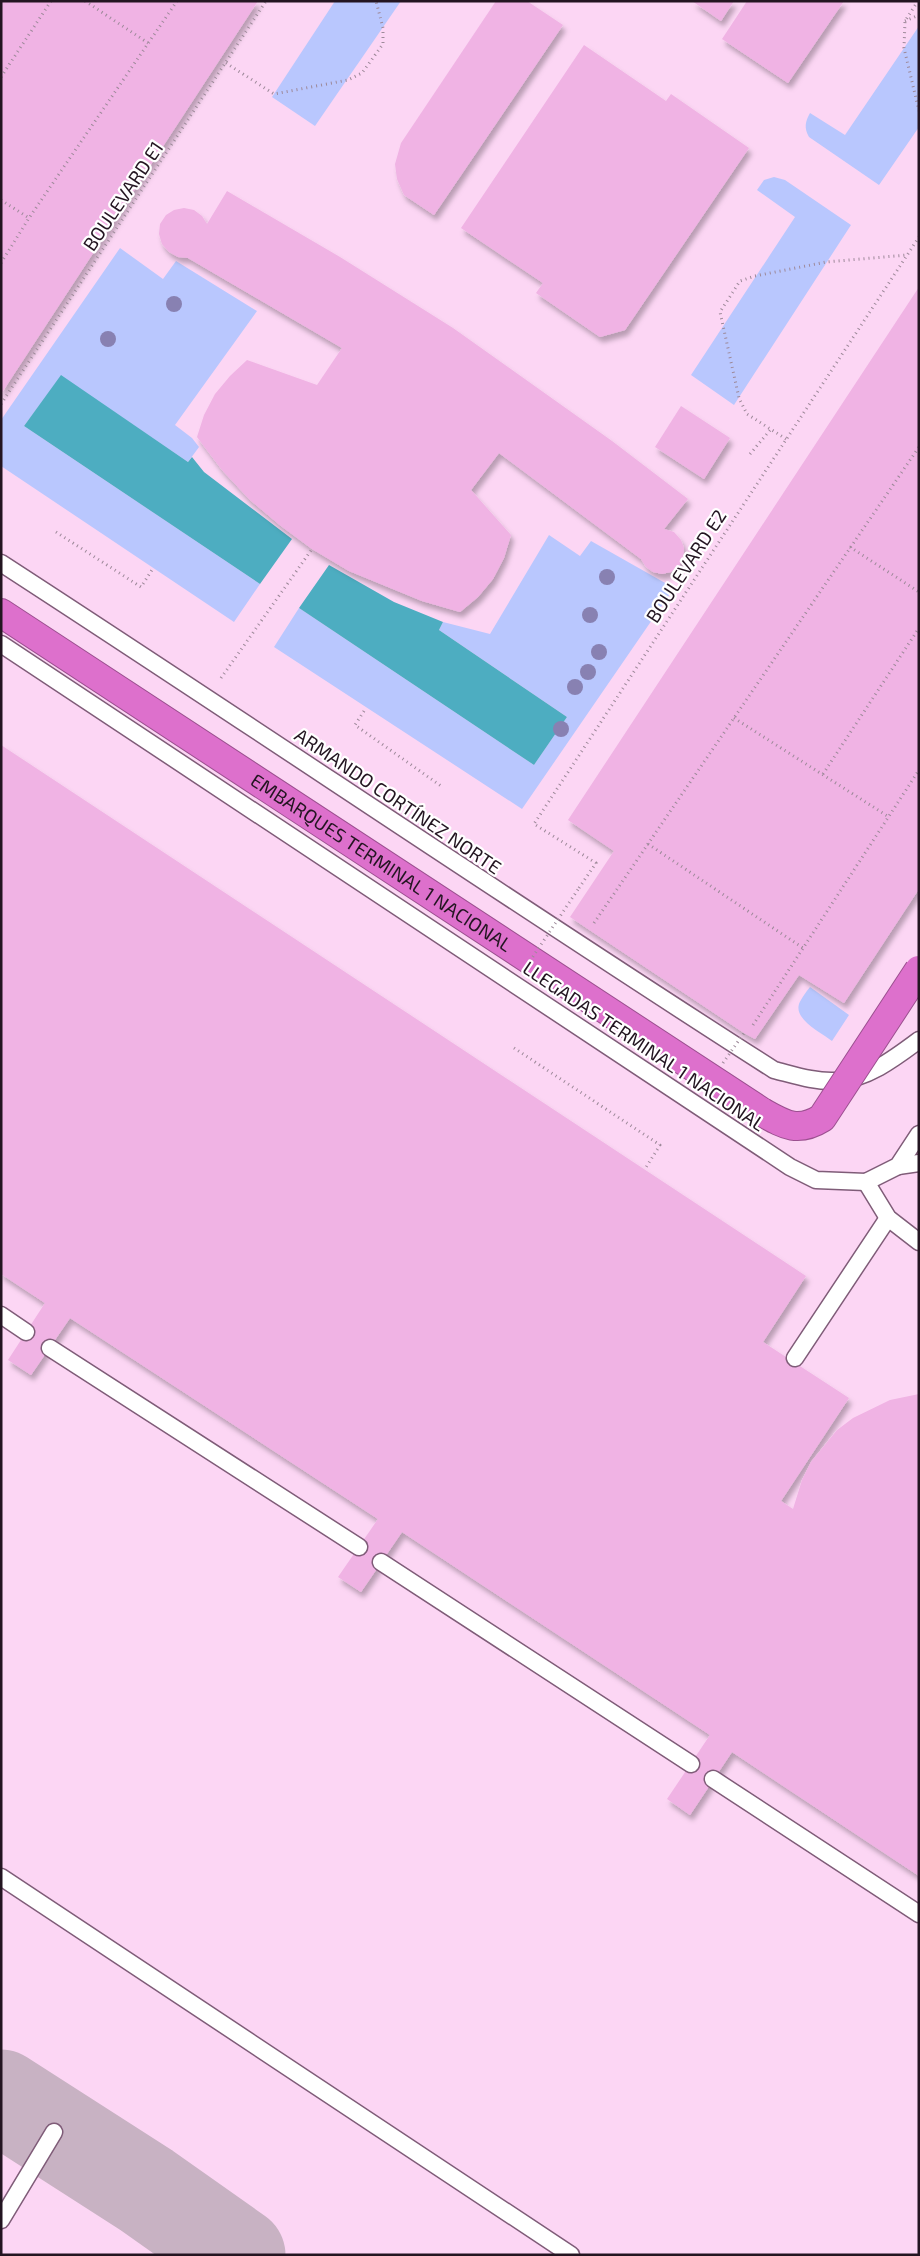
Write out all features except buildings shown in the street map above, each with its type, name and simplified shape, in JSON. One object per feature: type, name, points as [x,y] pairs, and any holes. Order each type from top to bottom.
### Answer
[{"type":"highway","name":"EMBARQUES TERMINAL 1 NACIONAL","points":[[1,613],[530,961],[777,1120],[799,1127],[810,1125],[822,1118],[919,970]]},
{"type":"lane","name":"ARMANDO CORTÍNEZ NORTE","points":[[1,563],[207,697],[516,904],[774,1070],[808,1079],[836,1081],[862,1075],[893,1059],[919,1040]]},
{"type":"lane","name":"LLEGADAS TERMINAL 1 NACIONAL","points":[[1,644],[790,1167],[816,1180],[866,1182]]},
{"type":"lane","points":[[898,1166],[919,1134]]},
{"type":"lane","points":[[919,1163],[898,1166],[866,1182],[888,1218],[919,1242]]},
{"type":"lane","points":[[796,1358],[888,1218]]},
{"type":"lane","points":[[1,1315],[26,1332]]},
{"type":"lane","points":[[50,1348],[359,1547]]},
{"type":"lane","points":[[381,1562],[691,1764]]},
{"type":"lane","points":[[713,1779],[919,1914]]},
{"type":"lane","points":[[1,1877],[571,2255]]},
{"type":"lane","points":[[1,2220],[54,2132]]},
{"type":"path","points":[[1,77],[52,1]]},
{"type":"path","points":[[85,1],[148,43]]},
{"type":"path","points":[[1,263],[29,218],[177,1]]},
{"type":"path","name":"BOULEVARD E1","points":[[1,404],[266,1]]},
{"type":"path","points":[[226,63],[274,94],[348,80],[362,74],[383,44],[383,28],[376,1]]},
{"type":"path","points":[[918,1],[905,21],[904,48],[919,111]]},
{"type":"path","points":[[905,21],[919,15]]},
{"type":"path","points":[[1,200],[29,218]]},
{"type":"path","name":"BOULEVARD E2","points":[[530,961],[596,863],[534,824],[919,237]]},
{"type":"path","points":[[786,439],[747,414],[739,398],[720,312],[740,281],[755,276],[826,262],[907,255]]},
{"type":"path","points":[[750,454],[771,429]]},
{"type":"path","points":[[591,927],[919,447]]},
{"type":"path","points":[[56,532],[141,587],[152,570]]},
{"type":"path","points":[[850,547],[919,592]]},
{"type":"path","points":[[207,697],[312,550]]},
{"type":"path","points":[[823,774],[919,628]]},
{"type":"path","points":[[364,711],[355,725],[441,786]]},
{"type":"path","points":[[734,718],[889,817]]},
{"type":"path","points":[[723,1063],[744,1033],[753,1026],[919,770]]},
{"type":"path","points":[[648,844],[803,948]]},
{"type":"path","points":[[514,1048],[660,1145],[645,1169]]},
{"type":"shaded area","points":[[1,1],[919,1],[919,2255],[1,2255]]},
{"type":"shaded area","points":[[335,1],[401,1],[315,126],[272,97]]},
{"type":"shaded area","points":[[919,26],[919,127],[879,185],[809,137],[806,131],[806,122],[810,113],[845,135]]},
{"type":"shaded area","points":[[774,177],[785,180],[851,225],[734,405],[691,375],[795,217],[757,190],[764,180]]},
{"type":"shaded area","points":[[120,248],[163,279],[176,261],[257,311],[175,425],[192,438],[199,447],[188,462],[61,376],[24,426],[260,584],[234,622],[1,466],[1,420]]},
{"type":"shaded area","points":[[61,375],[188,462],[192,457],[204,472],[292,539],[260,584],[24,426]]},
{"type":"shaded area","points":[[549,535],[580,556],[591,541],[674,588],[522,809],[274,647],[299,608],[534,765],[567,717],[439,630],[443,622],[490,634]]},
{"type":"shaded area","points":[[329,565],[394,602],[443,622],[439,630],[567,717],[534,765],[299,608]]},
{"type":"shaded area","points":[[810,987],[849,1015],[832,1041],[810,1026],[801,1015],[799,1004]]},
{"type":"taxiway","points":[[1,2097],[146,2190],[238,2255]]}]
